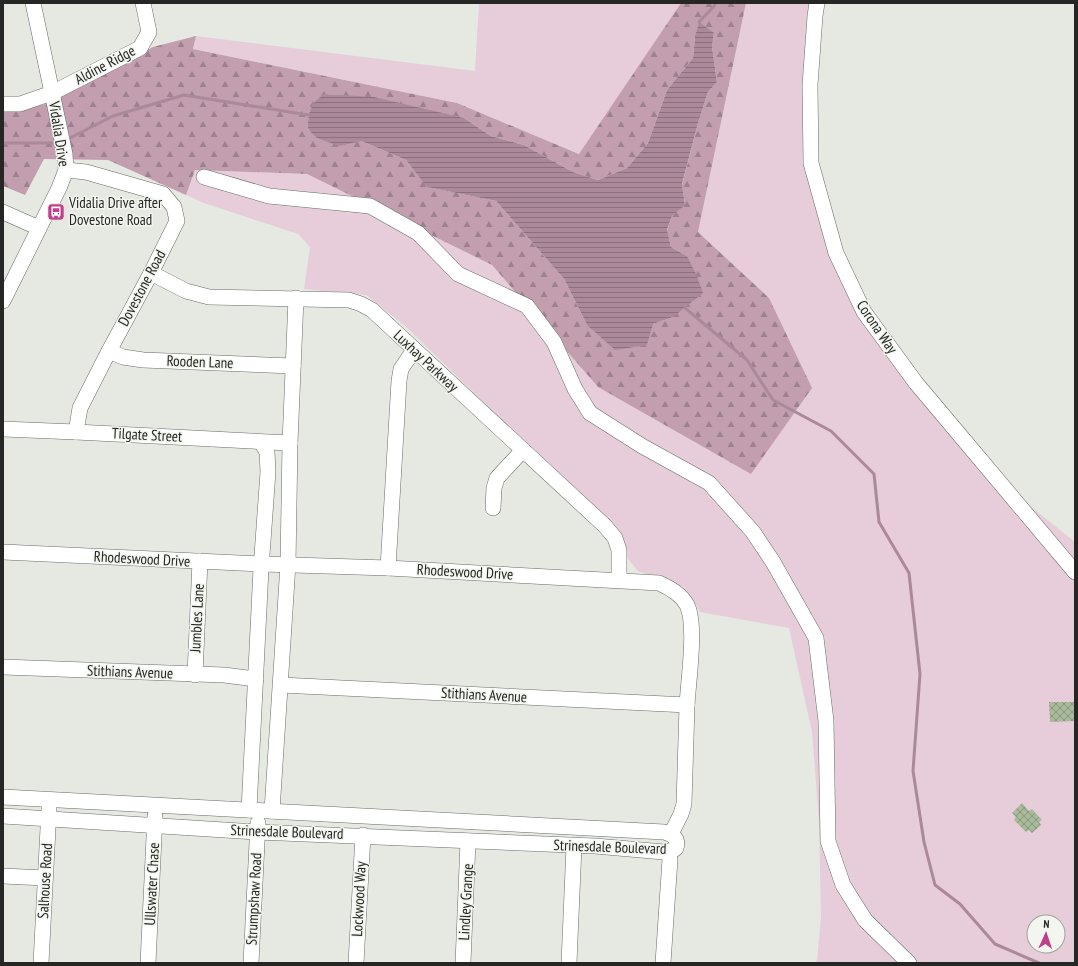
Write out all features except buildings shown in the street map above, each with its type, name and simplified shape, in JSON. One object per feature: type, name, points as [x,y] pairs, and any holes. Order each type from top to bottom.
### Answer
[{"type":"street","name":"Vidalia Drive","points":[[3,301],[66,170],[65,154],[33,3]]},
{"type":"street","name":"Aldine Ridge","points":[[3,104],[20,104],[52,93],[140,48],[149,32],[143,3]]},
{"type":"street","name":"Corona Way","points":[[817,3],[810,85],[810,163],[836,252],[864,312],[916,383],[1075,572]]},
{"type":"street","name":"Dovestone Road","points":[[66,170],[86,172],[163,194],[174,207],[177,221],[80,408],[76,432]]},
{"type":"street","points":[[204,177],[269,196],[370,206],[418,233],[458,274],[527,306],[554,342],[575,389],[590,413],[642,446],[709,483],[753,532],[773,562],[816,638],[826,721],[828,841],[843,885],[865,920],[909,963]]},
{"type":"street","points":[[3,212],[39,228]]},
{"type":"street","name":"Luxhay Parkway","points":[[151,273],[186,291],[209,297],[349,300],[372,310],[605,526],[615,538],[619,550],[619,580]]},
{"type":"street","points":[[260,810],[281,685],[288,564],[290,443],[296,298]]},
{"type":"street","points":[[388,568],[399,381],[401,369],[414,350]]},
{"type":"street","name":"Rooden Lane","points":[[109,351],[123,356],[143,360],[293,366]]},
{"type":"street","name":"Tilgate Street","points":[[3,429],[290,443]]},
{"type":"street","points":[[260,810],[256,679],[268,472],[267,452],[261,442]]},
{"type":"street","points":[[493,508],[494,488],[497,478],[523,450]]},
{"type":"street","name":"Rhodeswood Drive","points":[[3,552],[262,564],[388,568],[659,583],[675,591],[687,605],[691,617],[692,633],[687,705],[684,804],[681,814],[671,834]]},
{"type":"street","name":"Jumbles Lane","points":[[195,675],[200,561]]},
{"type":"street","name":"Stithians Avenue","points":[[3,667],[224,675],[256,679]]},
{"type":"street","name":"Stithians Avenue","points":[[281,685],[687,705]]},
{"type":"street","name":"Strinesdale Boulevard","points":[[3,797],[596,827],[664,832],[671,834],[676,838],[678,843],[676,848],[668,852],[574,846],[257,832],[3,816]]},
{"type":"street","name":"Salhouse Road","points":[[41,963],[49,800]]},
{"type":"street","name":"Ullswater Chase","points":[[148,963],[155,805]]},
{"type":"street","name":"Strumpshaw Road","points":[[251,963],[257,832],[260,810]]},
{"type":"street","name":"Lockwood Way","points":[[356,963],[363,836]]},
{"type":"street","name":"Lindley Grange","points":[[463,963],[468,841]]},
{"type":"street","points":[[569,963],[574,846]]},
{"type":"street","points":[[663,963],[670,859],[668,852]]},
{"type":"street","points":[[3,876],[45,878]]},
{"type":"shaded area","points":[[479,3],[681,3],[580,154],[457,103],[193,49],[196,36],[475,71]]},
{"type":"shaded area","points":[[746,3],[812,3],[805,164],[864,322],[1009,489],[1075,542],[1075,963],[814,963],[817,961],[821,917],[819,821],[812,732],[789,628],[700,612],[684,587],[638,571],[628,559],[621,535],[404,325],[366,295],[304,289],[310,247],[298,234],[204,203],[186,195],[195,170],[307,174],[492,265],[598,387],[767,297],[698,232]]},
{"type":"shaded area","points":[[699,22],[714,33],[712,47],[717,82],[708,92],[682,184],[685,205],[672,216],[667,230],[671,247],[687,256],[703,293],[673,317],[653,324],[647,345],[615,350],[587,325],[564,279],[496,201],[427,187],[406,160],[361,141],[339,146],[317,138],[308,129],[310,109],[320,97],[325,94],[374,97],[464,118],[491,136],[524,145],[573,172],[598,180],[627,168],[648,143],[667,90],[693,58],[695,37]]},
{"type":"green space","points":[[681,3],[746,3],[698,232],[769,298],[812,388],[751,474],[598,387],[492,265],[307,174],[195,170],[186,195],[108,160],[44,159],[25,195],[3,186],[3,110],[43,105],[153,47],[196,36],[193,49],[457,103],[579,154]],"holes":[[[714,33],[712,47],[717,82],[708,92],[698,123],[682,185],[685,204],[672,216],[667,231],[671,247],[687,256],[673,317],[653,324],[587,325],[564,279],[496,201],[428,187],[406,160],[361,141],[308,130],[308,117],[310,109],[325,94],[338,95],[464,118],[491,136],[524,145],[573,172],[598,180],[627,168],[648,143],[667,90],[693,58],[695,37]]]},
{"type":"waterway","points":[[699,22],[715,5],[715,3]]},
{"type":"waterway","points":[[66,140],[113,116],[184,95],[308,115]]},
{"type":"waterway","points":[[3,143],[59,143]]},
{"type":"waterway","points":[[685,308],[747,360],[773,400],[831,431],[874,474],[879,522],[909,573],[920,674],[913,771],[924,842],[935,885],[960,904],[995,944],[1039,963]]},
{"type":"place","name":"Vidalia Drive after Dovestone Road","points":[[56,212]]}]
